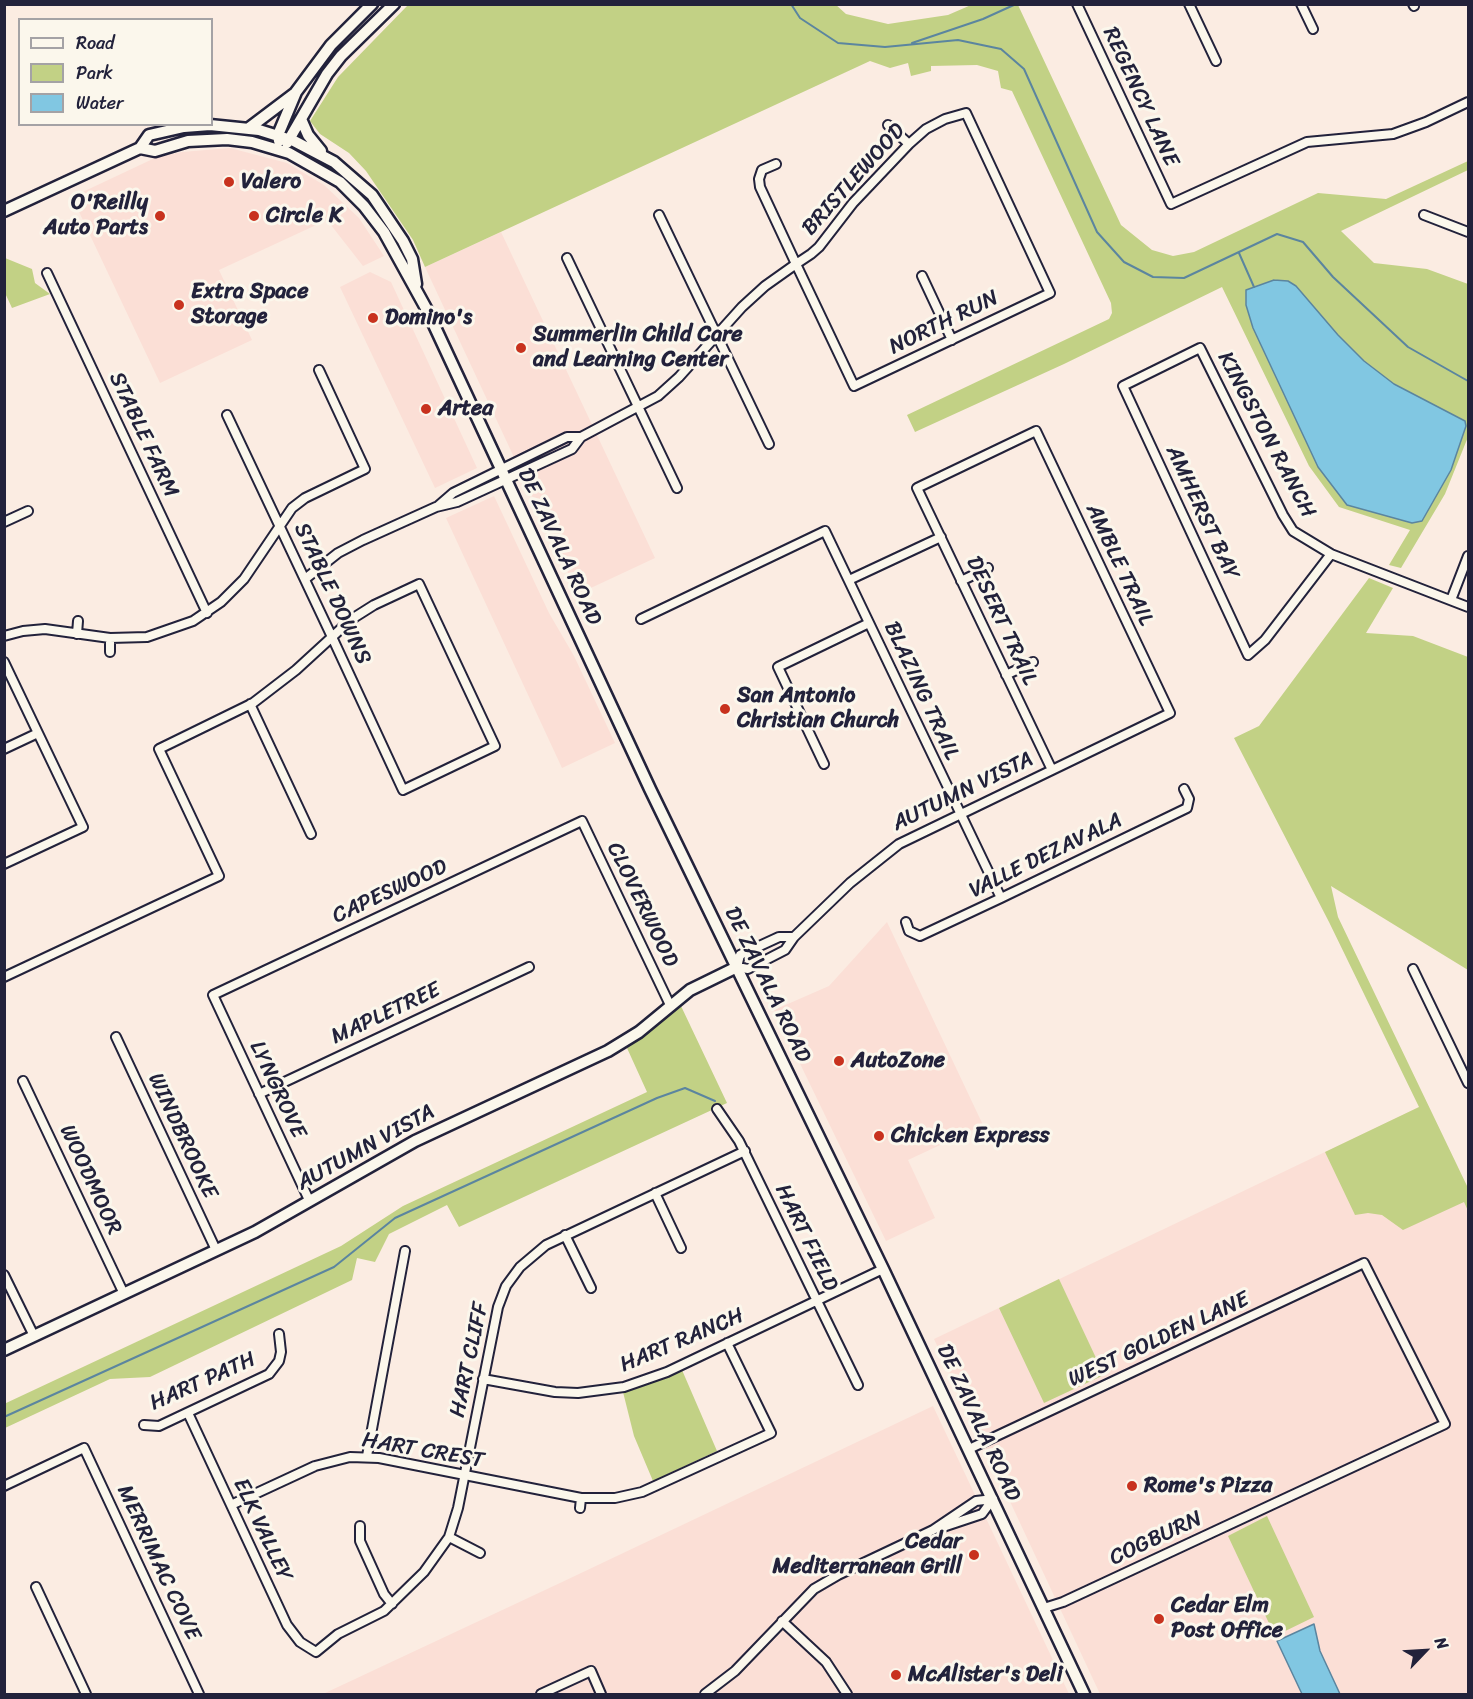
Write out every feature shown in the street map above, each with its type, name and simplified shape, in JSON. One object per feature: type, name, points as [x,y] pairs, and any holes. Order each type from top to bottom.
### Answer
[{"type":"main road","points":[[281,150],[278,135],[296,92],[331,45],[372,4]]},
{"type":"main road","points":[[281,150],[290,139],[327,74],[341,56],[394,4]]},
{"type":"main road","points":[[249,128],[296,92]]},
{"type":"main road","points":[[301,119],[308,135],[325,156]]},
{"type":"main road","name":"DE ZAVALA ROAD","points":[[213,125],[249,128],[290,139],[325,156],[355,179],[383,208],[412,259],[418,292]]},
{"type":"main road","name":"DE ZAVALA ROAD","points":[[4,212],[140,148],[149,135],[197,126]]},
{"type":"main road","name":"DE ZAVALA ROAD","points":[[140,148],[155,151],[188,141],[227,139],[252,142],[281,150],[327,173],[353,194],[384,232],[418,292],[737,967],[993,1499],[1084,1695]]},
{"type":"main road","name":"AUTUMN VISTA","points":[[4,1350],[255,1232],[416,1141],[624,1042],[697,986],[737,967]]},
{"type":"street","name":"REGENCY LANE","points":[[1077,4],[1171,204],[1307,142],[1393,134],[1426,123],[1468,102]]},
{"type":"street","points":[[1189,4],[1216,61]]},
{"type":"street","points":[[1301,4],[1313,29]]},
{"type":"street","name":"BRISTLEWOOD","points":[[436,507],[457,502],[572,449],[581,437],[639,408],[669,387],[765,286],[827,240],[853,203],[909,144],[935,124],[966,113],[1050,293]]},
{"type":"street","points":[[888,125],[909,144]]},
{"type":"street","points":[[776,164],[762,170],[759,179],[760,187],[796,264]]},
{"type":"street","points":[[659,215],[769,444]]},
{"type":"street","points":[[1424,215],[1468,232]]},
{"type":"street","points":[[567,258],[677,488]]},
{"type":"street","name":"NORTH RUN","points":[[796,264],[854,386],[1050,293]]},
{"type":"street","name":"STABLE FARM","points":[[47,273],[207,613]]},
{"type":"street","points":[[922,276],[952,340]]},
{"type":"street","name":"AMHERST BAY","points":[[1200,348],[1123,386],[1248,656],[1265,640],[1331,554]]},
{"type":"street","name":"KINGSTON RANCH","points":[[1200,348],[1293,531],[1331,554],[1468,607]]},
{"type":"street","points":[[4,636],[45,629],[110,638],[162,633],[207,613],[244,579],[279,524],[292,508],[306,498],[366,470],[319,370]]},
{"type":"street","name":"STABLE DOWNS","points":[[227,415],[403,790],[495,747],[419,584],[364,610],[332,637]]},
{"type":"street","name":"DESERT TRAIL","points":[[1036,431],[917,488],[1052,770]]},
{"type":"street","name":"AMBLE TRAIL","points":[[1036,431],[1170,713]]},
{"type":"street","name":"BRISTLEWOOD","points":[[436,507],[453,493],[567,437],[581,437]]},
{"type":"street","points":[[305,579],[338,553],[436,507]]},
{"type":"street","points":[[4,522],[28,511]]},
{"type":"street","name":"BLAZING TRAIL","points":[[641,619],[825,531],[1001,898]]},
{"type":"street","points":[[849,580],[940,537]]},
{"type":"street","points":[[1451,600],[1468,556]]},
{"type":"street","points":[[961,580],[988,568]]},
{"type":"street","points":[[76,634],[78,621]]},
{"type":"street","points":[[824,764],[777,667],[869,623]]},
{"type":"street","points":[[4,977],[219,876],[159,749],[250,704],[276,688],[332,637]]},
{"type":"street","points":[[110,638],[110,651]]},
{"type":"street","points":[[4,662],[82,827],[4,864]]},
{"type":"street","points":[[1006,675],[1033,662]]},
{"type":"street","points":[[250,704],[311,834]]},
{"type":"street","name":"AUTUMN VISTA","points":[[794,937],[778,937],[740,955],[737,967],[748,969],[785,950],[794,937],[885,853],[914,835],[1170,713]]},
{"type":"street","points":[[4,749],[38,733]]},
{"type":"street","name":"VALLE DEZAVALA","points":[[906,922],[909,931],[920,936],[1001,898],[1187,808],[1189,799],[1184,789]]},
{"type":"street","name":"CAPESWOOD","points":[[213,995],[582,821]]},
{"type":"street","name":"CLOVERWOOD","points":[[582,821],[670,1005]]},
{"type":"street","name":"MAPLETREE","points":[[259,1094],[529,967]]},
{"type":"street","points":[[1413,969],[1466,1073],[1468,1083]]},
{"type":"street","name":"LYNGROVE","points":[[213,995],[309,1200]]},
{"type":"street","name":"WINDBROOKE","points":[[116,1037],[216,1250]]},
{"type":"street","name":"WOODMOOR","points":[[24,1081],[124,1294]]},
{"type":"street","name":"HART FIELD","points":[[717,1109],[745,1151],[858,1385]]},
{"type":"street","name":"HART CLIFF","points":[[316,1652],[338,1634],[376,1617],[392,1604],[424,1572],[449,1537],[465,1476],[495,1318],[507,1286],[528,1258],[565,1235],[745,1151]]},
{"type":"street","points":[[655,1193],[681,1248]]},
{"type":"street","points":[[565,1235],[591,1288]]},
{"type":"street","points":[[367,1456],[405,1251]]},
{"type":"street","name":"WEST GOLDEN LANE","points":[[969,1449],[1364,1263],[1445,1424]]},
{"type":"street","name":"HART RANCH","points":[[483,1379],[555,1392],[601,1391],[646,1380],[883,1269]]},
{"type":"street","points":[[4,1275],[33,1336]]},
{"type":"street","name":"HART PATH","points":[[144,1425],[159,1426],[269,1374],[276,1366],[281,1352],[279,1334]]},
{"type":"street","name":"HART CREST","points":[[231,1505],[336,1458],[367,1456],[582,1498],[615,1498],[642,1492],[771,1432],[727,1343]]},
{"type":"street","name":"ELK VALLEY","points":[[188,1413],[287,1625],[300,1642],[316,1652]]},
{"type":"street","name":"COGBURN","points":[[1044,1608],[1063,1602],[1445,1424]]},
{"type":"street","name":"MERRIMAC COVE","points":[[4,1486],[84,1448],[199,1695]]},
{"type":"street","points":[[580,1508],[582,1498]]},
{"type":"street","points":[[933,1530],[976,1501],[993,1499]]},
{"type":"street","points":[[705,1695],[735,1671],[803,1598],[825,1581],[933,1530],[982,1514],[993,1499]]},
{"type":"street","points":[[360,1526],[360,1541],[384,1594],[392,1604]]},
{"type":"street","points":[[449,1537],[480,1553]]},
{"type":"street","points":[[36,1587],[86,1695]]},
{"type":"street","points":[[782,1621],[826,1662],[847,1695]]},
{"type":"street","points":[[541,1695],[591,1671],[601,1695]]},
{"type":"shaded area","points":[[230,148],[287,163],[324,185],[359,218],[384,256],[363,266],[327,220],[219,270],[252,340],[160,383],[72,197],[157,157],[182,152]]},
{"type":"shaded area","points":[[501,232],[655,558],[578,594],[425,267]]},
{"type":"shaded area","points":[[370,272],[391,282],[477,468],[435,488],[340,287]]},
{"type":"shaded area","points":[[494,496],[549,613],[574,656],[615,743],[562,768],[446,518]]},
{"type":"shaded area","points":[[887,922],[983,1125],[908,1160],[935,1218],[886,1241],[774,1010],[829,986]]},
{"type":"shaded area","points":[[1419,1107],[1468,1211],[1468,1694],[1100,1694],[934,1339]]},
{"type":"shaded area","points":[[933,1406],[1069,1694],[323,1694],[560,1583]]},
{"type":"green space","points":[[835,4],[846,14],[888,24],[948,15],[971,5],[1018,5],[1121,225],[1152,250],[1173,256],[1194,252],[1318,193],[1386,199],[1468,161],[1468,170],[1341,231],[1374,263],[1427,269],[1468,284],[1468,437],[1445,494],[1401,568],[1389,565],[1410,530],[1339,507],[1309,466],[1222,287],[1064,364],[915,432],[907,415],[1109,319],[1112,313],[1111,303],[1012,91],[1001,88],[998,71],[977,65],[931,66],[931,71],[911,76],[908,63],[890,68],[870,61],[425,267],[413,240],[366,171],[349,153],[320,134],[310,121],[338,77],[408,5]]},
{"type":"green space","points":[[5,258],[32,269],[35,283],[50,294],[12,308],[5,293]]},
{"type":"green space","points":[[1369,578],[1393,588],[1366,633],[1413,636],[1468,657],[1468,970],[1331,886],[1338,917],[1468,1188],[1468,1211],[1464,1202],[1403,1230],[1382,1215],[1368,1213],[1355,1215],[1325,1152],[1419,1107],[1329,922],[1234,738],[1259,726]]},
{"type":"green space","points":[[681,1006],[727,1103],[459,1227],[447,1205],[389,1234],[375,1262],[357,1258],[352,1280],[150,1377],[110,1379],[5,1428],[4,1404],[341,1246],[403,1206],[647,1092],[627,1048]]},
{"type":"green space","points":[[1059,1279],[1104,1375],[1044,1403],[999,1308]]},
{"type":"green space","points":[[682,1370],[717,1451],[653,1481],[634,1436],[623,1392]]},
{"type":"green space","points":[[1267,1516],[1314,1617],[1275,1636],[1228,1536]]},
{"type":"water","points":[[1274,280],[1288,281],[1296,286],[1364,361],[1394,384],[1465,421],[1466,426],[1451,470],[1422,521],[1412,523],[1347,505],[1318,467],[1253,328],[1246,305],[1246,290]]},
{"type":"water","points":[[1314,1624],[1320,1651],[1340,1694],[1302,1694],[1277,1641]]},
{"type":"waterway","points":[[791,4],[800,18],[838,43],[885,47],[958,40],[1001,49],[1024,69],[1097,232],[1124,262],[1153,277],[1184,278],[1277,234],[1303,242],[1333,277],[1408,347],[1468,381]]},
{"type":"waterway","points":[[912,43],[983,19],[1016,4]]},
{"type":"waterway","points":[[1239,253],[1254,287]]},
{"type":"waterway","points":[[4,1417],[334,1267],[395,1218],[657,1098],[685,1088],[715,1101]]},
{"type":"place","name":"Valero","points":[[229,182]]},
{"type":"place","name":"O'Reilly Auto Parts","points":[[160,216]]},
{"type":"place","name":"Circle K","points":[[254,216]]},
{"type":"place","name":"Extra Space Storage","points":[[179,305]]},
{"type":"place","name":"Domino's","points":[[373,318]]},
{"type":"place","name":"Summerlin Child Care and Learning Center","points":[[521,348]]},
{"type":"place","name":"Artea","points":[[426,409]]},
{"type":"place","name":"San Antonio Christian Church","points":[[725,709]]},
{"type":"place","name":"AutoZone","points":[[839,1061]]},
{"type":"place","name":"Chicken Express","points":[[879,1136]]},
{"type":"place","name":"Rome's Pizza","points":[[1132,1486]]},
{"type":"place","name":"Cedar Mediterranean Grill","points":[[974,1555]]},
{"type":"place","name":"Cedar Elm Post Office","points":[[1159,1619]]},
{"type":"place","name":"McAlister's Deli","points":[[896,1675]]}]
